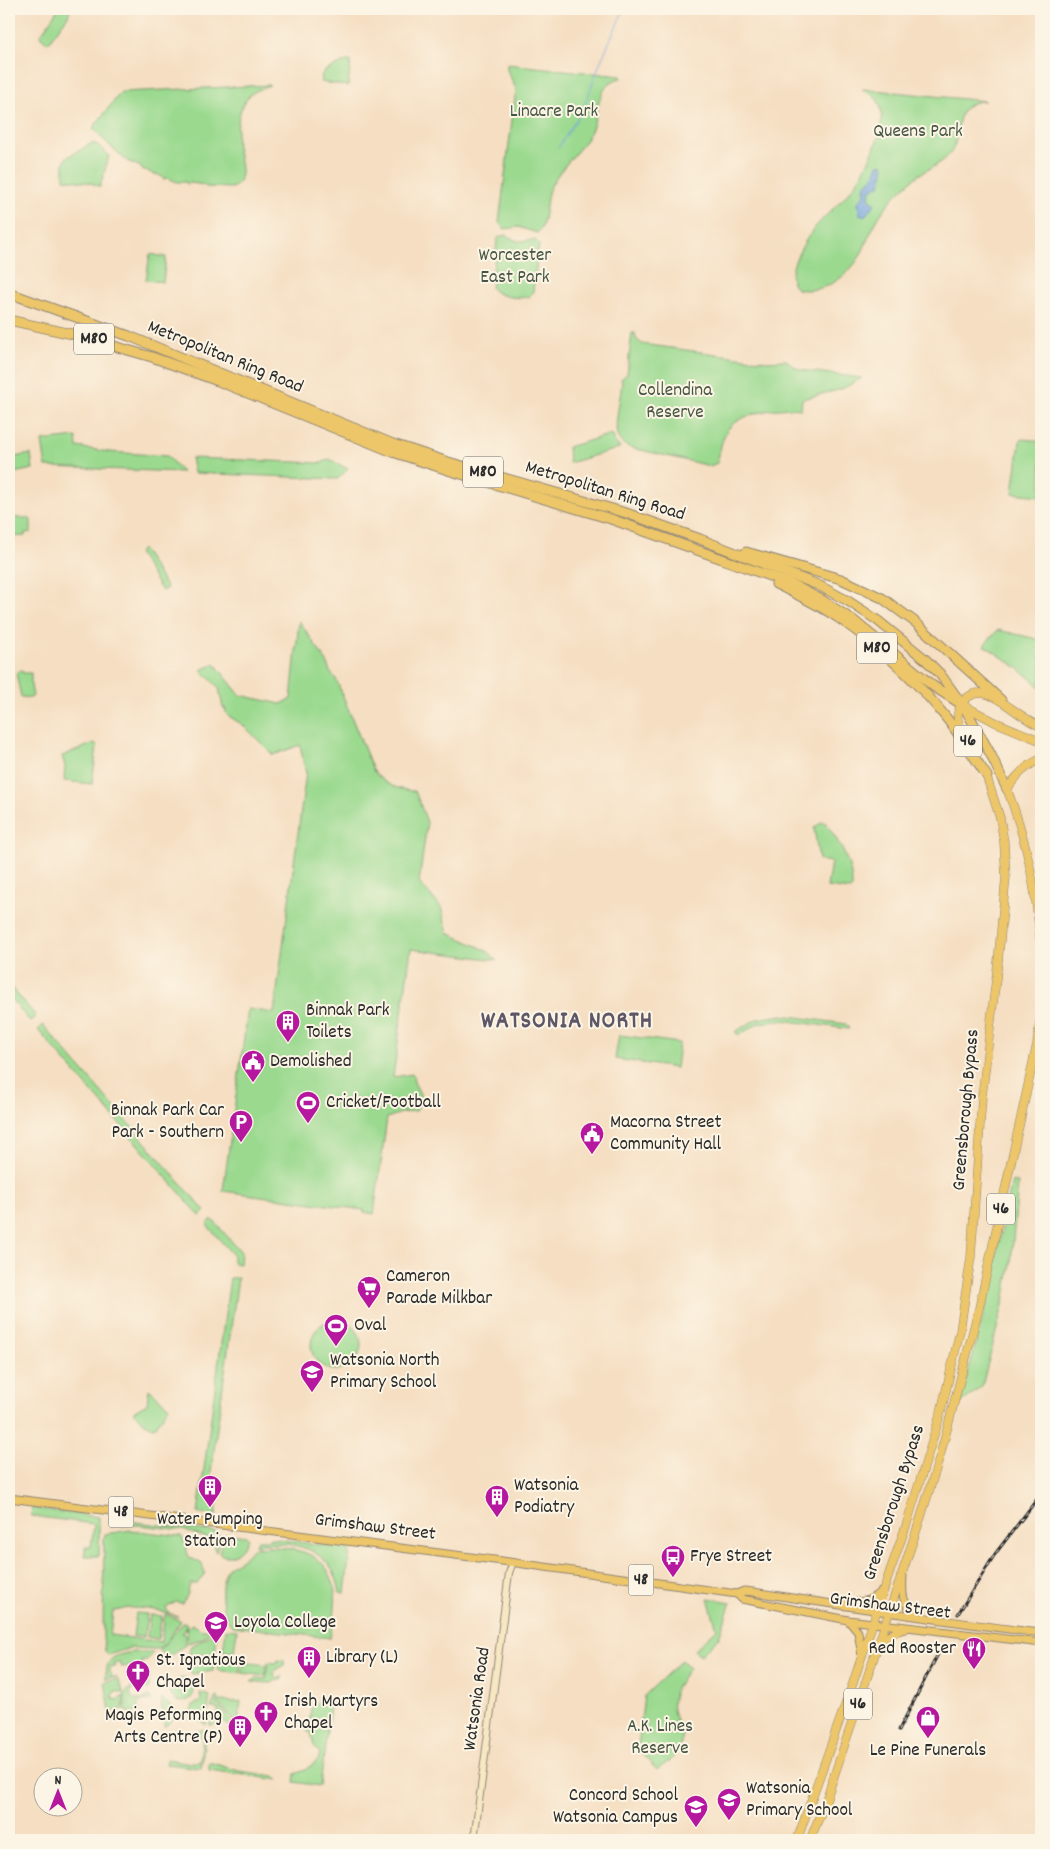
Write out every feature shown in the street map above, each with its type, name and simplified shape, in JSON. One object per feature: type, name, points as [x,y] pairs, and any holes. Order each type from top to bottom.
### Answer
[{"type":"highway","name":"Metropolitan Ring Road","points":[[9,293],[121,333],[346,426],[419,453],[594,503],[700,539],[810,582],[862,609],[929,663],[962,704],[987,748],[1007,789]]},
{"type":"highway","name":"Metropolitan Ring Road","points":[[9,320],[89,338],[152,357],[218,381],[393,452],[451,472],[589,512],[789,584],[837,610],[868,632],[933,686],[981,716],[1041,741]]},
{"type":"highway","points":[[700,539],[840,579],[874,593],[915,622],[1001,700]]},
{"type":"highway","name":"M80","points":[[731,562],[822,608],[871,643],[936,706],[987,776]]},
{"type":"highway","name":"46","points":[[962,704],[969,697],[980,693],[990,694],[1041,728]]},
{"type":"highway","name":"Greensborough Bypass","points":[[877,1611],[908,1524],[941,1412],[957,1345],[970,1264],[980,1117],[999,953],[1006,866],[1000,818],[987,776],[977,754],[958,724],[958,715],[962,704]]},
{"type":"highway","points":[[1041,759],[1029,765],[1017,775],[1007,789],[1023,834],[1033,878],[1041,947]]},
{"type":"highway","name":"Greensborough Bypass","points":[[889,1612],[940,1456],[973,1334],[1037,1044],[1041,1016]]},
{"type":"highway","name":"46","points":[[797,1840],[877,1611]]},
{"type":"highway","name":"46","points":[[810,1840],[825,1803],[889,1612]]},
{"type":"main road","name":"Grimshaw Street","points":[[9,1498],[513,1562],[737,1594],[744,1591],[757,1592],[877,1611],[1041,1633]]},
{"type":"main road","name":"Watsonia Road","points":[[474,1840],[513,1562]]},
{"type":"main road","points":[[903,1571],[903,1600],[908,1608],[918,1616]]},
{"type":"main road","points":[[834,1604],[867,1602],[877,1596],[884,1588]]},
{"type":"main road","points":[[755,1602],[757,1592]]},
{"type":"main road","name":"Grimshaw Street","points":[[737,1594],[742,1599],[848,1620],[1041,1643]]},
{"type":"main road","points":[[848,1620],[858,1632],[862,1656]]},
{"type":"main road","points":[[876,1652],[885,1638],[891,1634],[915,1628]]},
{"type":"main road","points":[[1020,1640],[1029,1632]]},
{"type":"main road","points":[[1028,1641],[1029,1632]]},
{"type":"green space","points":[[58,9],[70,9],[68,16],[48,43],[40,36]]},
{"type":"green space","points":[[351,61],[348,86],[321,82],[322,74],[325,71]]},
{"type":"green space","name":"Linacre Park","points":[[507,64],[621,76],[621,78],[607,86],[603,92],[591,131],[553,182],[549,190],[542,226],[537,233],[518,227],[505,229],[499,223],[516,89],[507,70]]},
{"type":"green space","points":[[270,85],[251,94],[242,106],[237,132],[241,174],[237,185],[232,188],[206,187],[204,185],[177,182],[168,178],[163,179],[163,177],[156,174],[154,175],[146,170],[142,170],[141,167],[127,161],[93,128],[121,92]]},
{"type":"green space","name":"Queens Park","points":[[863,89],[985,101],[973,103],[966,107],[959,121],[954,147],[949,155],[917,176],[890,202],[875,224],[860,256],[848,271],[825,287],[807,290],[797,289],[792,283],[791,277],[799,253],[813,230],[854,186],[874,150],[879,135],[880,107],[875,97],[863,91]]},
{"type":"green space","points":[[92,143],[98,145],[109,156],[100,187],[91,183],[64,179],[64,163],[66,158]]},
{"type":"green space","name":"Worcester East Park","points":[[505,235],[517,241],[535,240],[539,244],[533,291],[529,297],[508,297],[491,288],[497,241],[499,237]]},
{"type":"green space","points":[[150,254],[166,257],[163,282],[146,280]]},
{"type":"green space","name":"Collendina Reserve","points":[[632,333],[635,333],[636,339],[642,344],[767,361],[786,360],[801,370],[862,378],[842,389],[802,399],[801,409],[793,408],[761,412],[734,423],[728,429],[722,441],[717,463],[710,466],[632,448],[619,440],[616,424],[621,379],[627,374]]},
{"type":"green space","points":[[612,434],[620,448],[569,463],[568,447]]},
{"type":"green space","points":[[76,437],[77,447],[109,452],[167,456],[182,472],[46,467],[42,441]]},
{"type":"green space","points":[[1022,439],[1041,441],[1041,496],[1013,493]]},
{"type":"green space","points":[[31,454],[33,469],[9,474],[9,458]]},
{"type":"green space","points":[[191,458],[322,463],[329,459],[348,469],[338,479],[194,473]]},
{"type":"green space","points":[[10,518],[29,518],[31,520],[31,532],[25,533],[25,536],[11,537]]},
{"type":"green space","points":[[142,549],[167,588],[162,591],[138,553]]},
{"type":"green space","points":[[299,621],[327,662],[330,672],[336,679],[373,770],[392,786],[415,791],[427,822],[419,883],[441,907],[448,933],[486,950],[497,960],[411,949],[393,1077],[413,1074],[414,1082],[422,1098],[416,1111],[401,1113],[387,1118],[374,1214],[364,1212],[364,1210],[223,1191],[248,1009],[274,1013],[306,773],[300,745],[273,755],[243,725],[227,715],[225,708],[223,708],[219,688],[201,670],[215,664],[240,695],[281,704],[291,699]]},
{"type":"green space","points":[[998,630],[1041,640],[1041,688],[1018,668],[984,645]]},
{"type":"green space","points":[[22,670],[23,673],[31,673],[33,696],[31,698],[21,697],[16,673]]},
{"type":"green space","points":[[95,743],[97,746],[92,784],[64,781],[65,766],[62,756]]},
{"type":"green space","points":[[822,822],[826,823],[848,862],[852,879],[852,888],[850,890],[827,887],[831,862],[819,860],[814,828]]},
{"type":"green space","points":[[9,985],[36,1016],[30,1021],[9,997]]},
{"type":"green space","points":[[782,1015],[846,1024],[849,1029],[782,1020],[759,1023],[739,1035],[735,1032],[757,1019]]},
{"type":"green space","points":[[43,1025],[205,1211],[200,1216],[38,1030]]},
{"type":"green space","points":[[619,1035],[679,1043],[676,1068],[615,1059]]},
{"type":"green space","points":[[1012,1181],[1018,1183],[1011,1263],[1004,1301],[982,1386],[959,1405],[985,1310]]},
{"type":"green space","points":[[212,1219],[241,1252],[240,1264],[233,1263],[233,1255],[207,1225]]},
{"type":"green space","points":[[230,1278],[238,1278],[208,1493],[218,1495],[216,1516],[198,1513]]},
{"type":"green space","name":"Oval","points":[[341,1320],[354,1327],[360,1335],[360,1355],[354,1363],[346,1369],[331,1370],[318,1363],[312,1355],[311,1340],[318,1327],[326,1321]]},
{"type":"green space","points":[[149,1389],[169,1407],[156,1426],[152,1427],[133,1412],[147,1404]]},
{"type":"green space","points":[[32,1508],[99,1517],[99,1556],[85,1556],[85,1547],[91,1547],[94,1524],[31,1516]]},
{"type":"green space","points":[[112,1519],[216,1532],[220,1536],[216,1552],[207,1538],[182,1530],[138,1525],[110,1527],[108,1522]]},
{"type":"green space","points":[[130,1530],[181,1536],[188,1548],[186,1549],[189,1557],[202,1564],[205,1573],[197,1584],[190,1584],[187,1596],[182,1603],[176,1602],[166,1608],[169,1613],[178,1617],[144,1609],[130,1608],[113,1611],[110,1635],[161,1642],[165,1614],[181,1621],[166,1642],[158,1649],[130,1648],[109,1655],[105,1651],[103,1637],[104,1539],[105,1534]]},
{"type":"green space","points":[[228,1534],[246,1536],[248,1539],[236,1554],[228,1556],[219,1553],[223,1536]]},
{"type":"green space","points":[[270,1538],[350,1549],[345,1593],[340,1592],[336,1577],[329,1565],[320,1556],[309,1550],[284,1544],[255,1545],[258,1540],[269,1540]]},
{"type":"green space","points":[[273,1547],[305,1553],[321,1562],[328,1570],[335,1592],[335,1609],[330,1638],[232,1626],[228,1620],[222,1597],[225,1573],[231,1565],[243,1558],[253,1548]]},
{"type":"green space","points":[[708,1598],[731,1602],[719,1637],[701,1655],[694,1650],[717,1629]]},
{"type":"green space","points":[[136,1613],[147,1614],[144,1637],[133,1636]]},
{"type":"green space","points":[[150,1615],[162,1616],[158,1639],[147,1637]]},
{"type":"green space","points":[[184,1622],[187,1624],[185,1631],[182,1633],[185,1634],[185,1645],[167,1658],[159,1650]]},
{"type":"green space","points":[[192,1624],[202,1630],[212,1631],[201,1639],[188,1643],[186,1634],[188,1632],[186,1631]]},
{"type":"green space","points":[[226,1629],[237,1630],[234,1652],[223,1651]]},
{"type":"green space","points":[[212,1634],[217,1634],[215,1654],[189,1654],[190,1647]]},
{"type":"green space","points":[[133,1652],[153,1652],[147,1661],[142,1661],[142,1665],[121,1667],[121,1663],[115,1663],[115,1667],[110,1668],[111,1677],[117,1677],[106,1679],[107,1666],[112,1659],[116,1656]]},
{"type":"green space","points":[[189,1656],[215,1657],[213,1671],[192,1674],[187,1667]]},
{"type":"green space","points":[[219,1659],[241,1662],[240,1673],[217,1670]]},
{"type":"green space","points":[[278,1660],[284,1661],[284,1665],[275,1670],[274,1676],[276,1678],[283,1677],[281,1680],[272,1683],[251,1682],[257,1678],[266,1679],[268,1662],[277,1663]]},
{"type":"green space","name":"A.K. Lines Reserve","points":[[682,1660],[689,1668],[676,1688],[673,1707],[677,1723],[682,1725],[682,1741],[674,1756],[657,1770],[641,1753],[638,1746],[644,1696]]},
{"type":"green space","points":[[244,1662],[266,1665],[265,1676],[242,1673]]},
{"type":"green space","points":[[149,1677],[149,1689],[146,1686],[133,1687],[130,1694],[134,1700],[150,1697],[151,1701],[138,1702],[139,1712],[128,1713],[125,1711],[125,1693],[142,1678]]},
{"type":"green space","points":[[182,1678],[190,1682],[194,1690],[190,1698],[182,1702],[174,1698],[170,1690],[174,1682]]},
{"type":"green space","points":[[118,1679],[124,1693],[115,1691],[112,1696],[113,1699],[117,1700],[124,1696],[123,1709],[112,1712],[110,1711],[105,1682]]},
{"type":"green space","points":[[200,1693],[210,1696],[206,1725],[194,1716],[191,1711],[193,1705],[201,1701]]},
{"type":"green space","points":[[218,1697],[219,1701],[241,1701],[238,1724],[215,1699]]},
{"type":"green space","points":[[322,1698],[331,1699],[320,1786],[294,1782],[295,1774],[305,1770],[318,1760],[320,1753],[314,1746],[311,1733],[308,1732],[311,1708]]},
{"type":"green space","points":[[162,1699],[179,1713],[165,1727],[162,1709]]},
{"type":"green space","points":[[214,1700],[236,1727],[229,1726],[223,1721],[210,1725],[210,1715],[218,1715],[218,1709],[211,1708]]},
{"type":"green space","points":[[203,1729],[206,1732],[201,1768],[166,1764],[167,1759],[191,1763],[200,1762],[203,1737],[199,1736],[199,1731]]},
{"type":"green space","points":[[209,1762],[239,1771],[275,1776],[279,1780],[209,1770]]},
{"type":"water","points":[[883,163],[884,172],[880,185],[871,190],[869,197],[875,204],[865,216],[859,214],[858,202],[865,193],[864,187],[874,175],[878,164]]},
{"type":"waterway","points":[[558,148],[583,109],[600,63],[624,9]]},
{"type":"railway","points":[[958,1614],[995,1554],[1041,1494]]},
{"type":"railway","points":[[899,1730],[938,1654]]},
{"type":"place","name":"Binnak Park Toilets","points":[[288,1043]]},
{"type":"place","name":"Demolished","points":[[253,1083]]},
{"type":"place","name":"Cricket/Football","points":[[308,1124]]},
{"type":"place","name":"Binnak Park Car Park - Southern","points":[[241,1143]]},
{"type":"place","name":"Macorna Street Community Hall","points":[[592,1155]]},
{"type":"place","name":"Cameron Parade Milkbar","points":[[369,1309]]},
{"type":"place","name":"Oval","points":[[336,1347]]},
{"type":"place","name":"Watsonia North Primary School","points":[[312,1393]]},
{"type":"place","name":"Water Pumping Station","points":[[210,1508]]},
{"type":"place","name":"Watsonia Podiatry","points":[[497,1518]]},
{"type":"place","name":"Frye Street","points":[[673,1578]]},
{"type":"place","name":"Loyola College","points":[[216,1644]]},
{"type":"place","name":"Red Rooster","points":[[974,1670]]},
{"type":"place","name":"Library (L)","points":[[309,1679]]},
{"type":"place","name":"St. Ignatious Chapel","points":[[138,1693]]},
{"type":"place","name":"Irish Martyrs Chapel","points":[[266,1734]]},
{"type":"place","name":"Le Pine Funerals","points":[[928,1739]]},
{"type":"place","name":"Magis Peforming Arts Centre (P)","points":[[240,1748]]},
{"type":"place","name":"Watsonia Primary School","points":[[729,1821]]},
{"type":"place","name":"Concord School Watsonia Campus","points":[[696,1828]]},
{"type":"district","name":"WATSONIA NORTH","points":[[567,1022]]}]
